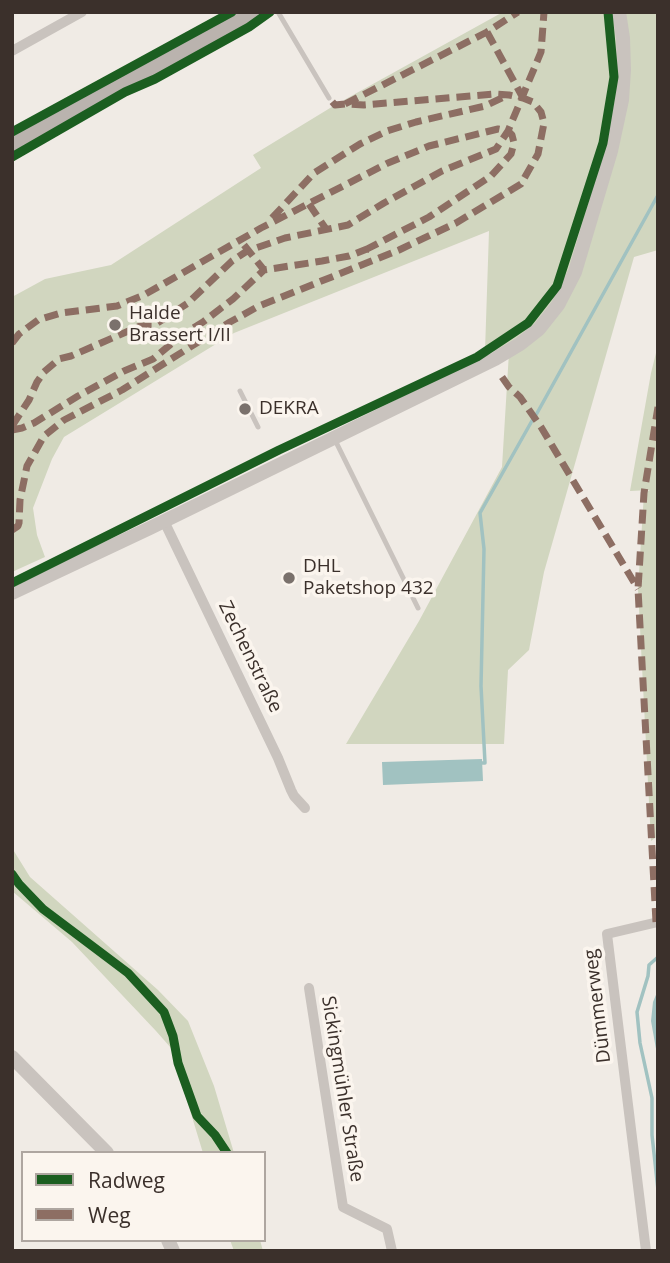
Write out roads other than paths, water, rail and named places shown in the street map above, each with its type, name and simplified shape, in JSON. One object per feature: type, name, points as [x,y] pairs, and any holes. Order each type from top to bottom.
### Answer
[{"type":"main road","points":[[12,144],[253,13]]},
{"type":"street","points":[[12,51],[82,12]]},
{"type":"street","points":[[12,593],[509,351],[530,337],[552,313],[575,272],[611,151],[622,100],[624,70],[619,12]]},
{"type":"street","name":"Zechenstraße","points":[[164,521],[291,790],[305,808]]},
{"type":"street","name":"Dümmerweg","points":[[646,1251],[607,934],[658,922]]},
{"type":"street","name":"Sickingmühler Straße","points":[[309,988],[343,1208],[387,1229],[392,1251]]},
{"type":"street","points":[[12,1058],[105,1151]]},
{"type":"lane","points":[[278,12],[329,98]]},
{"type":"lane","points":[[240,391],[258,427]]},
{"type":"lane","points":[[334,437],[418,608]]},
{"type":"water","points":[[482,759],[483,781],[383,785],[382,762]]},
{"type":"water","points":[[658,990],[658,1060],[651,1021],[653,1002]]},
{"type":"waterway","points":[[536,415],[658,195]]},
{"type":"waterway","points":[[482,763],[485,763],[481,686],[484,549],[480,513],[533,419]]},
{"type":"waterway","points":[[658,957],[649,965],[637,1012],[640,1043],[652,1098],[652,1135],[658,1190]]},
{"type":"place","name":"Halde Brassert I/II","points":[[115,325]]},
{"type":"place","name":"DEKRA","points":[[245,409]]},
{"type":"place","name":"DHL Paketshop 432","points":[[289,578]]}]
